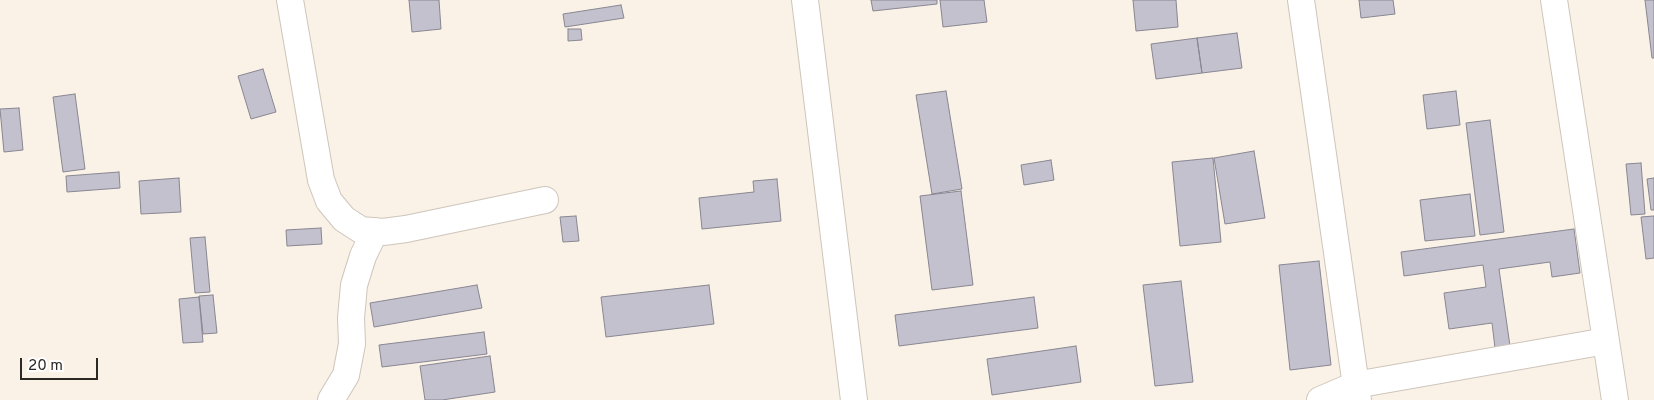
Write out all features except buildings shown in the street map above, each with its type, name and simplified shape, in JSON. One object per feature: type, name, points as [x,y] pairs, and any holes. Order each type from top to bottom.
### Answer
[{"type":"street","points":[[290,0],[321,180],[329,201],[344,219],[361,230],[375,232],[406,229],[545,200]]},
{"type":"street","points":[[805,0],[854,400]]},
{"type":"street","points":[[1301,0],[1356,393]]},
{"type":"street","points":[[1554,0],[1614,400]]},
{"type":"street","points":[[331,400],[346,375],[352,344],[351,318],[354,284],[363,256],[375,232]]},
{"type":"street","points":[[1320,400],[1606,342]]}]
